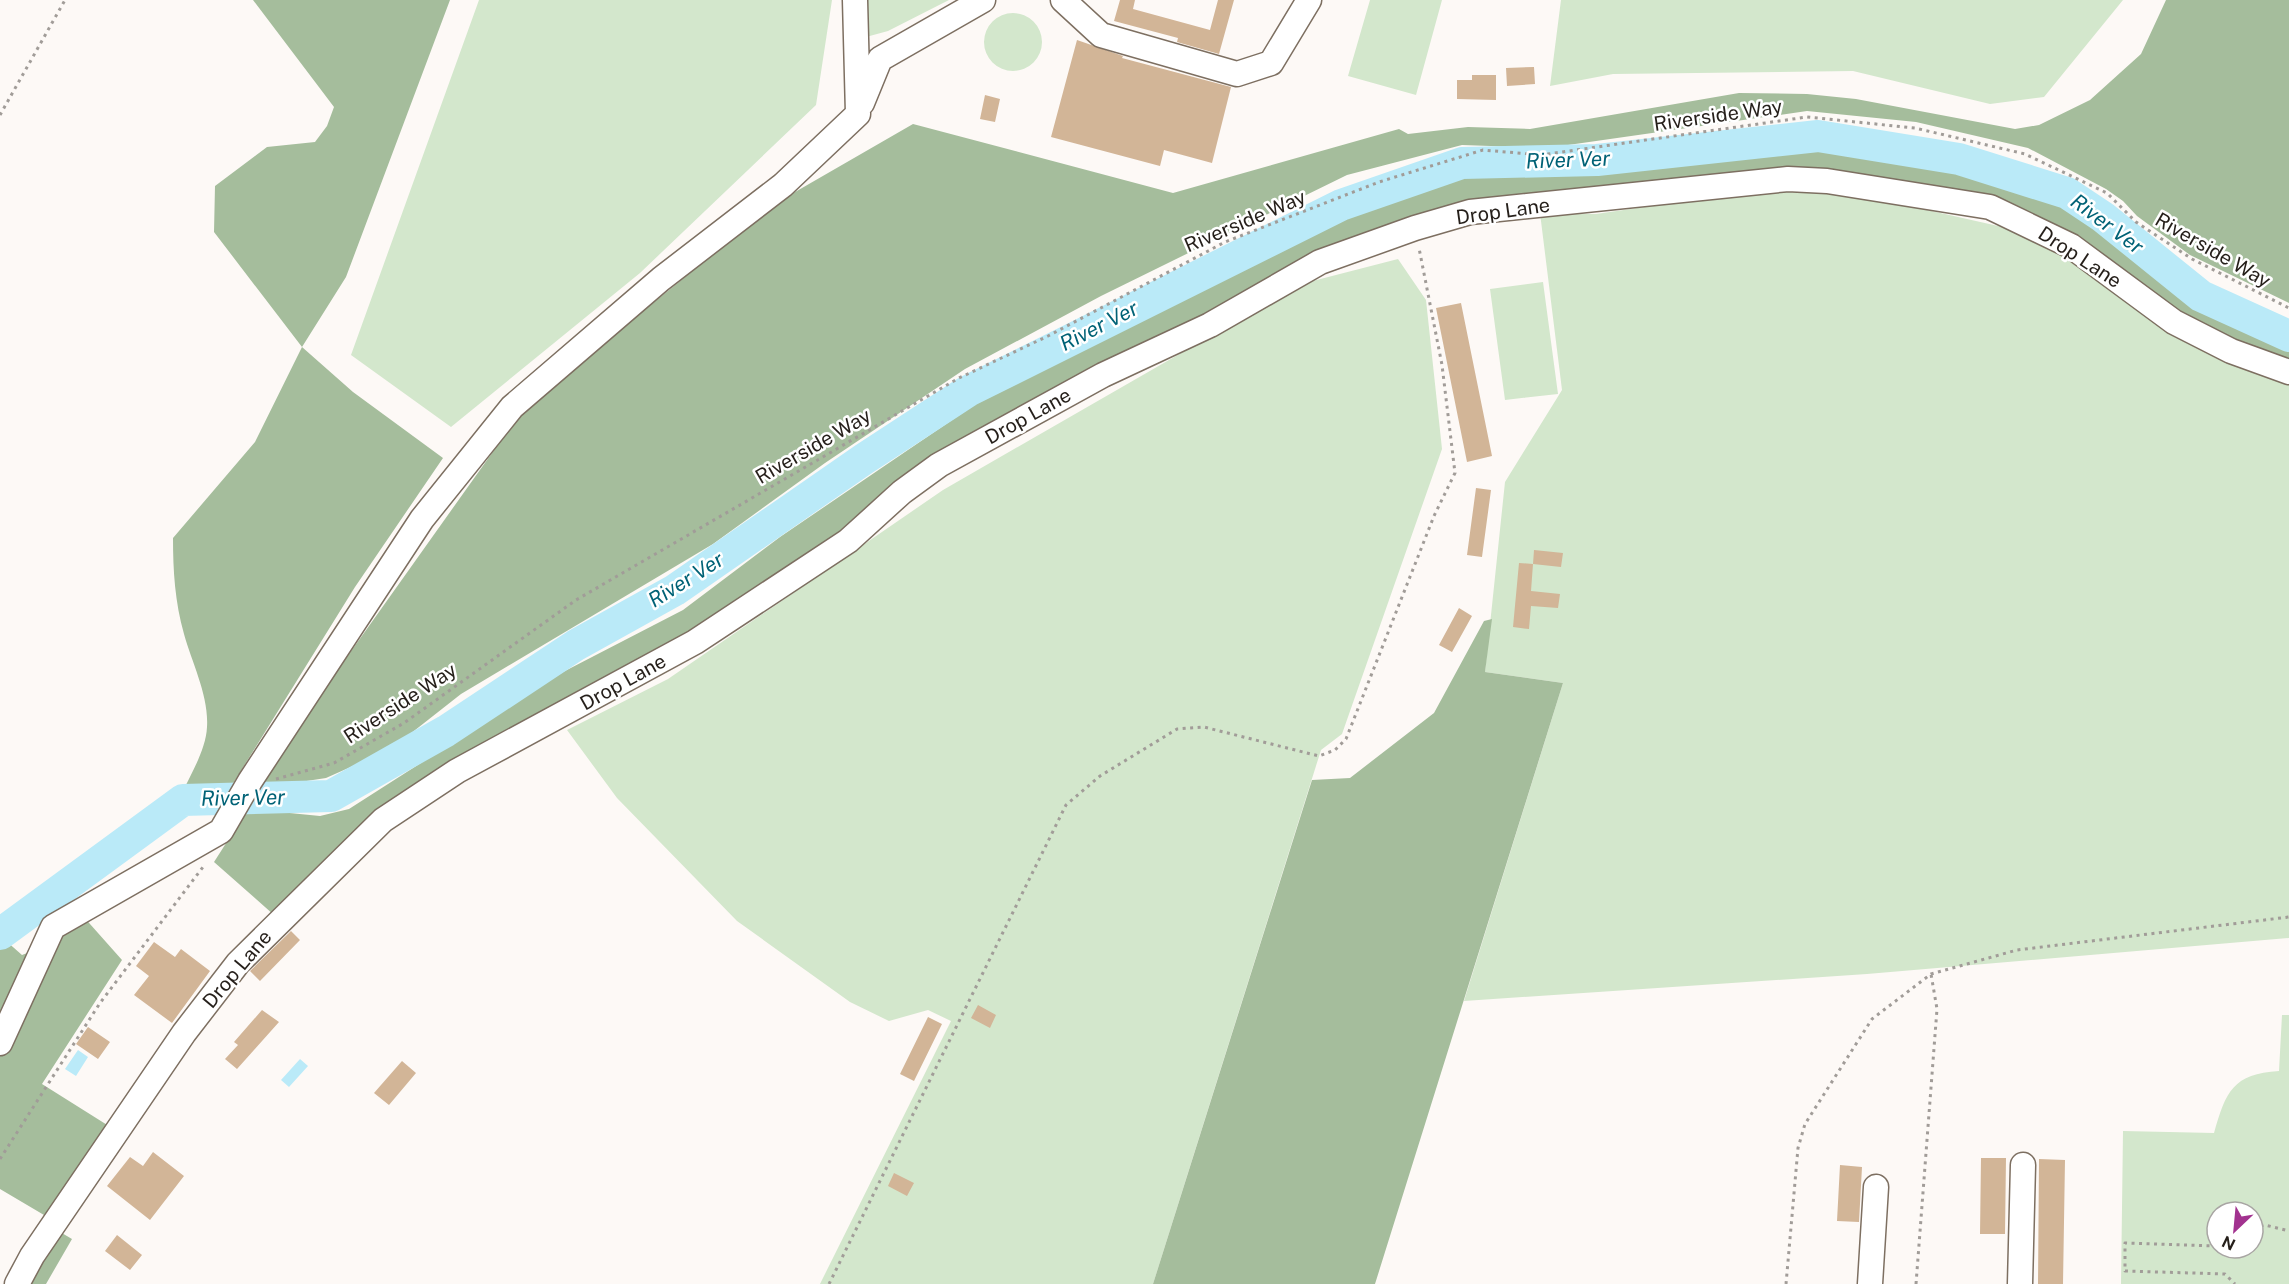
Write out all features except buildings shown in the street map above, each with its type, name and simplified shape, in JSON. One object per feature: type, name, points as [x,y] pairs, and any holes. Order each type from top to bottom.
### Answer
[{"type":"street","points":[[855,0],[858,114]]},
{"type":"street","points":[[0,1043],[53,927],[221,831],[260,781],[422,519],[512,407],[661,279],[783,185],[858,114],[880,59],[983,0]]},
{"type":"street","points":[[1063,0],[1101,35],[1237,74],[1271,63],[1309,0]]},
{"type":"street","name":"Drop Lane","points":[[17,1284],[32,1256],[171,1053],[238,963],[383,820],[457,771],[695,642],[848,541],[902,492],[939,465],[1103,375],[1210,325],[1320,262],[1415,228],[1470,212],[1788,179],[1827,181],[1978,205],[2026,222],[2071,246],[2174,322],[2231,351],[2289,372]]},
{"type":"street","points":[[2020,1284],[2023,1165]]},
{"type":"street","points":[[1870,1284],[1876,1187]]},
{"type":"path","points":[[0,115],[65,0]]},
{"type":"path","name":"Riverside Way","points":[[260,781],[334,763],[404,723],[576,600],[959,378],[1048,336],[1225,242],[1379,182],[1483,150],[1541,155],[1807,117],[1915,128],[2025,154],[2107,193],[2136,222],[2192,259],[2289,308]]},
{"type":"path","points":[[829,1284],[1066,805],[1100,776],[1177,729],[1204,727],[1320,756],[1335,750],[1346,739],[1434,516],[1455,473],[1442,365],[1415,228]]},
{"type":"path","points":[[0,1159],[100,1003],[206,862]]},
{"type":"path","points":[[1786,1284],[1798,1148],[1805,1124],[1872,1019],[1931,974],[2018,950],[2289,917]]},
{"type":"path","points":[[1916,1284],[1937,1009],[1931,974]]},
{"type":"path","points":[[2265,1225],[2289,1231]]},
{"type":"path","points":[[2205,1246],[2126,1243],[2125,1271],[2225,1274],[2235,1284]]},
{"type":"green space","points":[[253,0],[450,0],[346,277],[302,347],[214,232],[215,186],[267,147],[315,142],[327,126],[334,107]]},
{"type":"green space","points":[[479,0],[832,0],[816,105],[640,273],[451,427],[351,355]]},
{"type":"green space","points":[[867,0],[949,0],[888,31],[866,37]]},
{"type":"green space","points":[[1370,0],[1442,0],[1416,95],[1348,76]]},
{"type":"green space","points":[[1561,0],[2123,0],[2044,97],[1990,104],[1853,71],[1613,74],[1550,86]]},
{"type":"green space","points":[[2166,0],[2289,0],[2289,303],[2190,255],[2137,216],[2123,201],[2106,189],[2028,148],[1916,122],[1807,111],[1547,148],[1462,145],[1347,175],[1101,296],[965,369],[825,463],[713,544],[461,694],[391,749],[326,778],[261,788],[332,678],[524,408],[776,203],[913,124],[1173,193],[1399,129],[1408,134],[1468,127],[1530,129],[1739,93],[1807,94],[1856,99],[2015,129],[2039,125],[2090,100],[2141,54]]},
{"type":"green space","points":[[1013,13],[1029,18],[1037,26],[1042,42],[1037,58],[1029,66],[1013,71],[997,66],[989,58],[984,42],[989,26],[997,18]]},
{"type":"green space","points":[[1818,140],[1957,164],[2064,196],[2197,297],[2289,341],[2289,368],[2231,347],[2041,227],[1827,177],[1571,196],[1307,262],[837,538],[721,616],[480,748],[274,915],[214,862],[248,809],[320,816],[349,809],[563,672],[683,610],[780,537],[977,403],[1144,319],[1255,255],[1391,191],[1458,173],[1590,165]]},
{"type":"green space","points":[[1789,186],[1825,187],[2007,228],[2046,245],[2170,330],[2289,378],[2289,938],[1867,974],[1464,1001],[1563,683],[1485,672],[1505,482],[1562,390],[1540,213],[1596,214]]},
{"type":"green space","points":[[1398,259],[1426,300],[1442,449],[1342,734],[1321,750],[1153,1284],[820,1284],[951,1021],[928,1010],[889,1021],[850,1002],[737,921],[617,798],[567,730],[668,679],[943,490],[1301,284]]},
{"type":"green space","points":[[1543,282],[1558,394],[1505,400],[1490,289]]},
{"type":"green space","points":[[302,347],[353,392],[443,458],[355,587],[224,798],[183,791],[204,744],[207,715],[203,692],[178,610],[173,538],[255,442]]},
{"type":"green space","points":[[1492,619],[1485,672],[1563,683],[1375,1284],[1153,1284],[1312,780],[1350,778],[1434,713],[1484,621]]},
{"type":"green space","points":[[82,915],[122,960],[42,1084],[112,1128],[11,1284],[4,1284],[44,1215],[0,1189],[0,944],[5,940],[22,955],[50,944]]},
{"type":"green space","points":[[2282,1015],[2289,1015],[2289,1284],[2121,1284],[2123,1131],[2214,1133],[2223,1106],[2234,1087],[2251,1076],[2279,1071]]},
{"type":"green space","points":[[55,1229],[72,1239],[46,1284],[23,1284]]},
{"type":"water","points":[[78,1050],[88,1057],[76,1076],[65,1069]]},
{"type":"water","points":[[300,1059],[308,1066],[289,1087],[281,1080]]},
{"type":"waterway","name":"River Ver","points":[[0,934],[183,800],[331,796],[446,731],[576,645],[675,590],[864,459],[968,391],[1341,205],[1462,163],[1597,160],[1818,136],[1959,159],[2067,193],[2103,217],[2201,296],[2289,336]]}]
